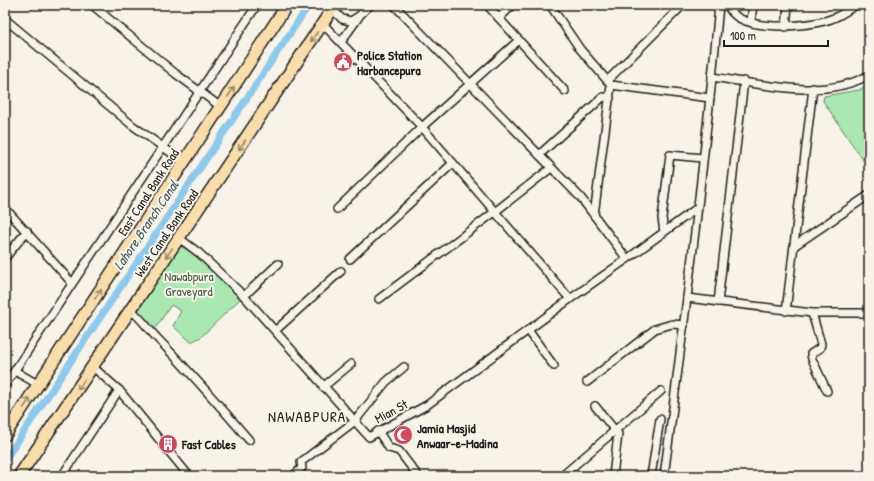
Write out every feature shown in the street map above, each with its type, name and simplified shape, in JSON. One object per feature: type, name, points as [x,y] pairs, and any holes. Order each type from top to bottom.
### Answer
[{"type":"highway","name":"East Canal Bank Road","points":[[6,433],[288,5]]},
{"type":"highway","name":"West Canal Bank Road","points":[[19,476],[334,7]]},
{"type":"street","points":[[92,5],[198,92],[221,107]]},
{"type":"street","points":[[6,381],[15,371],[161,147],[257,5]]},
{"type":"street","points":[[341,42],[359,16],[370,5]]},
{"type":"street","points":[[394,5],[581,198],[627,259]]},
{"type":"street","points":[[487,5],[565,91]]},
{"type":"street","points":[[499,18],[513,5]]},
{"type":"street","points":[[609,83],[683,5]]},
{"type":"street","points":[[664,476],[688,298],[719,5]]},
{"type":"street","points":[[728,5],[730,12],[735,17],[786,27],[805,25],[833,18],[856,5]]},
{"type":"street","points":[[751,21],[753,5]]},
{"type":"street","points":[[786,27],[788,5]]},
{"type":"street","points":[[553,6],[580,49],[609,83],[610,98],[594,215]]},
{"type":"street","points":[[334,7],[342,19],[351,21],[359,16]]},
{"type":"street","points":[[5,20],[161,147],[184,162]]},
{"type":"street","points":[[323,24],[422,127],[496,211],[570,299]]},
{"type":"street","points":[[337,209],[422,127],[519,40]]},
{"type":"street","points":[[712,77],[814,88],[844,85],[869,75]]},
{"type":"street","points":[[718,302],[744,81]]},
{"type":"street","points":[[609,83],[710,98]]},
{"type":"street","points":[[786,311],[814,88]]},
{"type":"street","points":[[539,155],[603,97],[610,98]]},
{"type":"street","points":[[664,232],[662,218],[670,155],[703,158]]},
{"type":"street","points":[[350,259],[453,163]]},
{"type":"street","points":[[380,299],[551,168]]},
{"type":"street","points":[[794,246],[869,195]]},
{"type":"street","points":[[5,208],[72,283]]},
{"type":"street","name":"Mian St","points":[[179,238],[200,253],[244,296],[276,330],[323,387],[369,437],[427,405],[570,299],[697,208]]},
{"type":"street","points":[[5,258],[27,231]]},
{"type":"street","points":[[244,296],[278,264]]},
{"type":"street","points":[[276,330],[341,271]]},
{"type":"street","points":[[688,298],[786,311],[812,313],[869,313]]},
{"type":"street","points":[[131,310],[141,318],[157,338],[191,372],[249,440]]},
{"type":"street","points":[[812,313],[821,344],[820,348],[812,354],[812,359],[827,391]]},
{"type":"street","points":[[588,382],[655,329],[672,324],[684,325]]},
{"type":"street","points":[[528,330],[554,366]]},
{"type":"street","points":[[323,387],[351,364]]},
{"type":"street","points":[[293,476],[302,468],[301,462],[355,421],[386,382],[404,366]]},
{"type":"street","points":[[93,367],[118,390],[189,476]]},
{"type":"street","points":[[15,371],[39,385]]},
{"type":"street","points":[[62,476],[118,390]]},
{"type":"street","points":[[562,476],[661,391]]},
{"type":"street","points":[[595,406],[618,434],[613,476]]},
{"type":"street","points":[[651,476],[660,419]]},
{"type":"street","points":[[378,431],[389,448],[399,451],[418,476]]},
{"type":"green space","points":[[869,84],[869,169],[823,101],[824,96],[859,90]]},
{"type":"green space","name":"Nawabpura Graveyard","points":[[180,246],[198,254],[241,298],[201,337],[191,342],[173,326],[181,311],[171,305],[155,329],[138,311]]},
{"type":"waterway","name":"Lahore Branch Canal","points":[[5,460],[309,5]]},
{"type":"place","name":"Police Station Harbancepura","points":[[343,62]]},
{"type":"place","name":"Jamia Masjid Anwaar-e-Madina","points":[[403,435]]},
{"type":"place","name":"Fast Cables","points":[[168,444]]},
{"type":"district","name":"NAWABPURA","points":[[307,417]]}]
